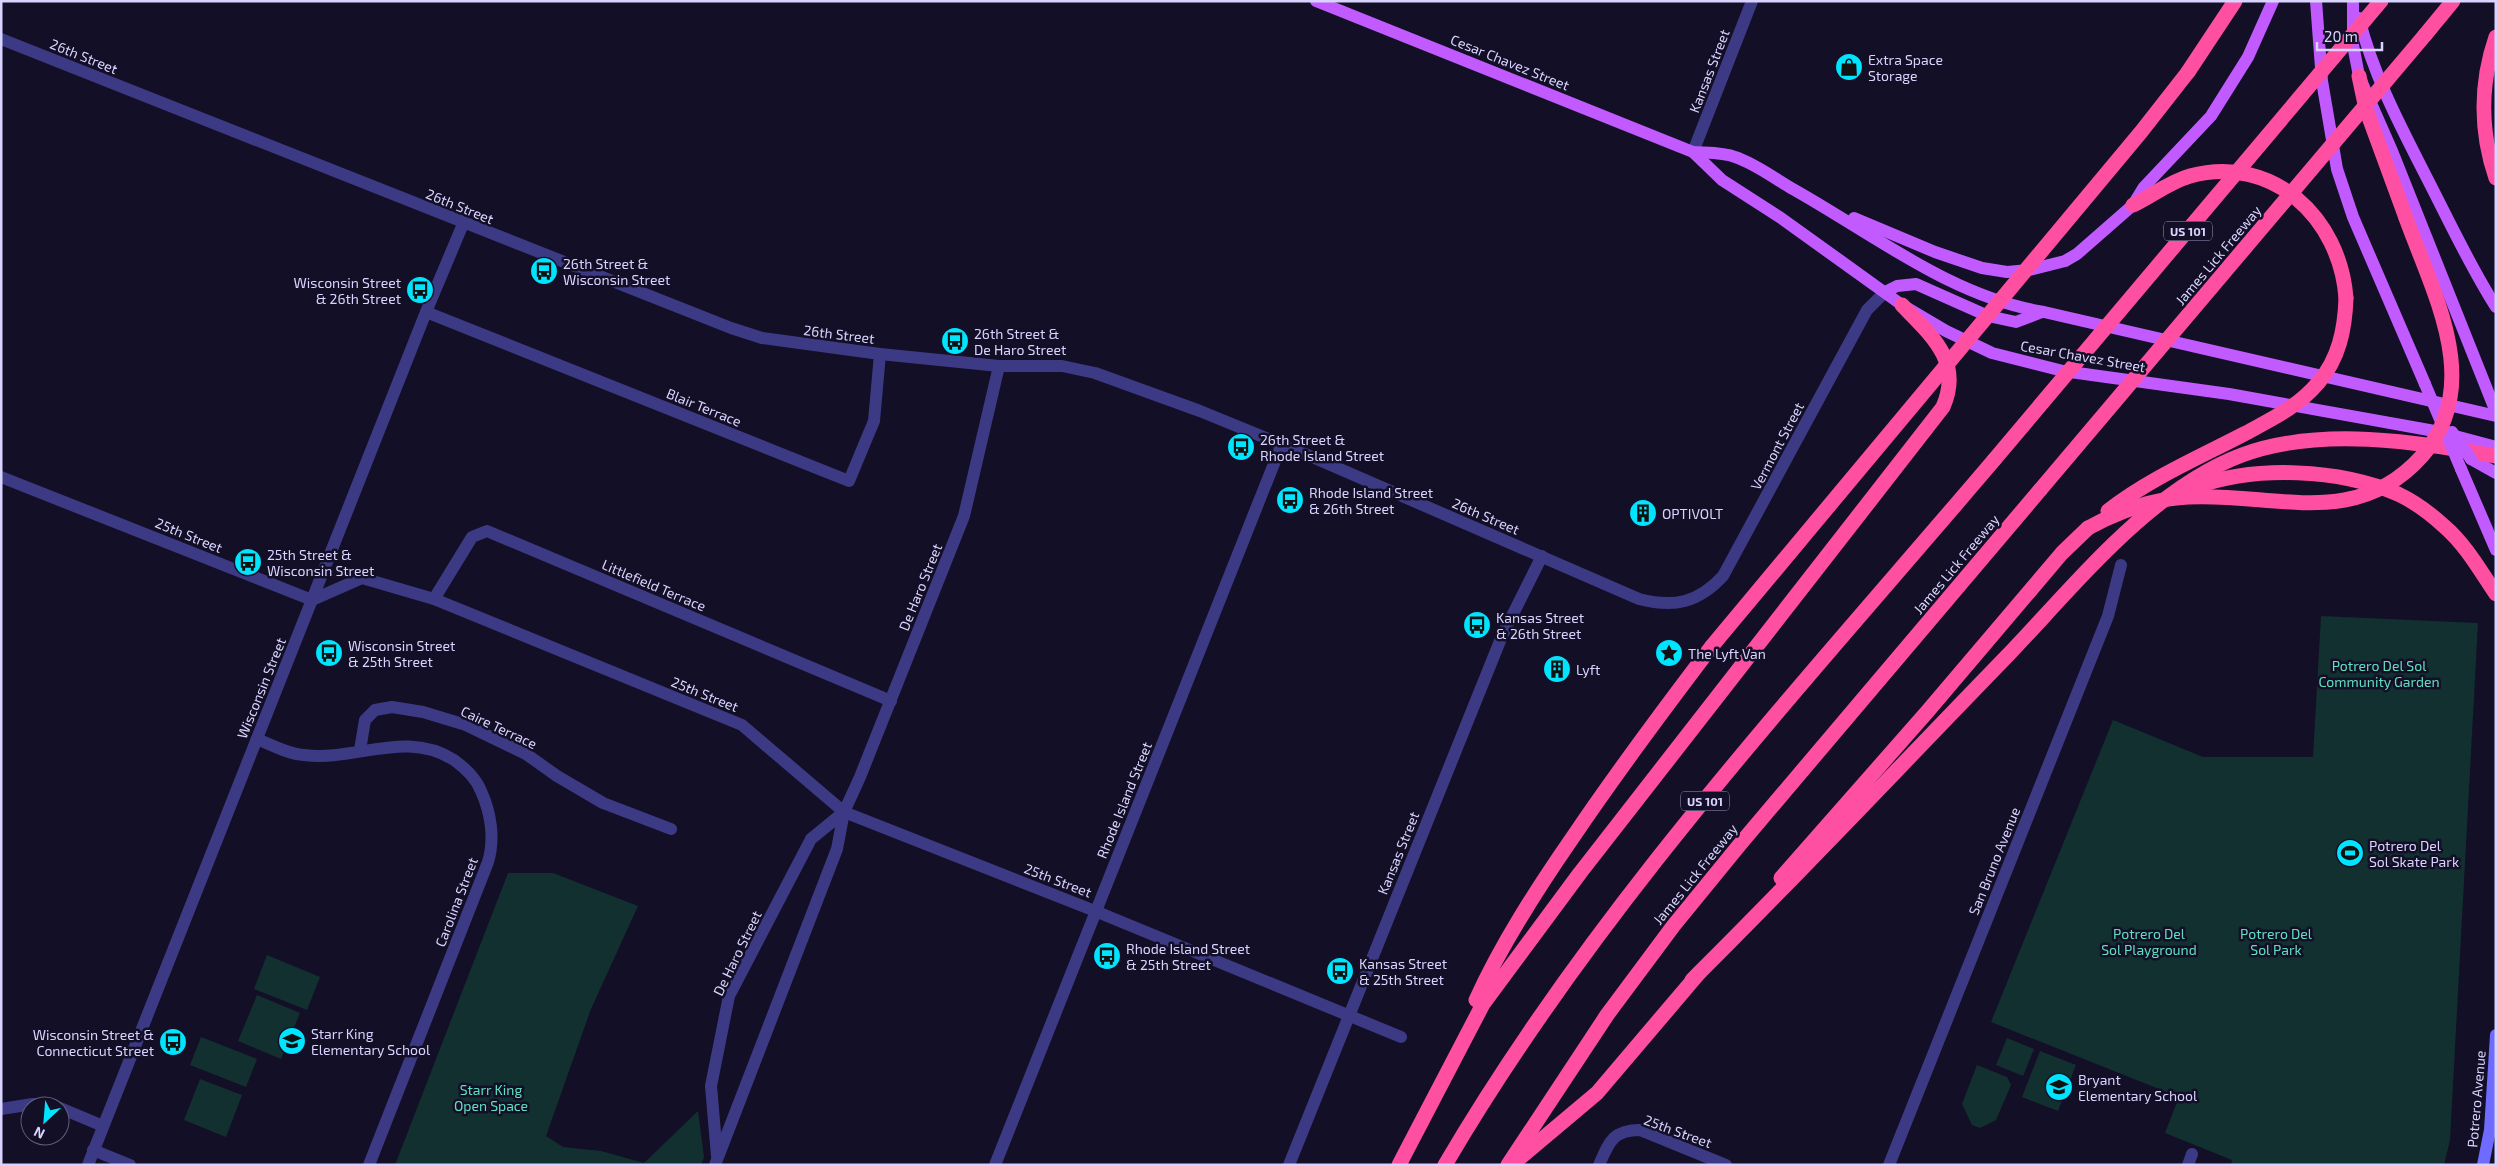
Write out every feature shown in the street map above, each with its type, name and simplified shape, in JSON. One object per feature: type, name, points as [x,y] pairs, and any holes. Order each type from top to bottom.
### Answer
[{"type":"highway","points":[[1431,1101],[1478,997],[1523,912],[1593,806],[1654,720],[1712,646],[2141,132],[2188,72],[2235,1]]},
{"type":"highway","name":"US 101","points":[[1446,1165],[1536,1022],[1620,906],[1706,799],[2381,1]]},
{"type":"highway","name":"James Lick Freeway","points":[[1510,1165],[1607,1015],[1674,925],[1740,843],[2453,1]]},
{"type":"highway","points":[[2495,174],[2485,127],[2484,102],[2486,77],[2496,36]]},
{"type":"highway","points":[[2088,528],[2125,510],[2174,498],[2220,498],[2307,503],[2353,500],[2379,490],[2409,470],[2432,443],[2443,422],[2453,388],[2453,365],[2443,318],[2411,216],[2366,109],[2359,76]]},
{"type":"highway","points":[[1510,1165],[1597,1093],[1692,980],[1927,712],[2062,553],[2088,528],[2137,491],[2271,420],[2301,400],[2319,382],[2333,360],[2342,337],[2346,298],[2344,272],[2327,233],[2300,201],[2267,179],[2243,172],[2202,174],[2180,179],[2133,205]]},
{"type":"highway","points":[[1399,1165],[1483,1004],[1548,914],[1839,538],[1943,407],[1950,386],[1946,360],[1934,339],[1902,305]]},
{"type":"highway","points":[[1692,980],[1792,881],[2098,560],[2128,531],[2173,495],[2206,474],[2242,455],[2281,446],[2310,442],[2358,439],[2399,442],[2496,456]]},
{"type":"highway","points":[[2173,495],[2208,482],[2249,474],[2290,472],[2328,476],[2398,494],[2424,509],[2447,528],[2496,594]]},
{"type":"main road","name":"Cesar Chavez Street","points":[[1316,1],[1693,152],[1734,156],[1813,200],[1899,253],[1966,288],[2018,308],[2044,312],[2496,414]]},
{"type":"main road","points":[[1813,200],[1935,252],[1982,268],[2007,272],[2029,270],[2065,261],[2077,254],[2133,205],[2144,187],[2211,116],[2248,57],[2273,1]]},
{"type":"main road","points":[[2316,1],[2317,37],[2323,90],[2340,178],[2353,217],[2496,550]]},
{"type":"main road","points":[[2353,1],[2354,45],[2359,76]]},
{"type":"main road","points":[[2358,1],[2358,12],[2366,46],[2380,84],[2475,273],[2496,307]]},
{"type":"main road","name":"Cesar Chavez Street","points":[[1693,152],[1722,180],[1781,218],[1902,305],[1962,340],[1992,353],[2032,365],[2311,408],[2440,432],[2496,447]]},
{"type":"main road","points":[[2411,216],[2496,414]]},
{"type":"main road","points":[[1884,292],[1897,286],[1916,284],[1988,316],[2016,322],[2044,312]]},
{"type":"main road","points":[[2426,384],[2448,427],[2472,459],[2496,473]]},
{"type":"main road","name":"Potrero Avenue","points":[[2483,1165],[2490,1130],[2496,1035]]},
{"type":"street","name":"Kansas Street","points":[[1693,152],[1752,1]]},
{"type":"street","name":"26th Street","points":[[1,39],[463,224],[731,328],[762,338],[880,354],[999,366],[1062,366],[1095,373],[1200,411],[1639,598],[1668,604],[1683,602]]},
{"type":"street","name":"Wisconsin Street","points":[[88,1165],[426,312],[463,224]]},
{"type":"street","name":"Vermont Street","points":[[1683,602],[1712,588],[1722,576],[1868,310],[1884,292]]},
{"type":"street","name":"Blair Terrace","points":[[426,312],[849,481],[874,421],[880,354]]},
{"type":"street","name":"De Haro Street","points":[[716,1162],[837,850],[844,812],[860,778],[964,516],[999,366]]},
{"type":"street","name":"Rhode Island Street","points":[[995,1165],[1281,446]]},
{"type":"street","name":"25th Street","points":[[1,477],[312,600],[362,578],[434,599],[742,725],[844,812],[1095,911],[1400,1036]]},
{"type":"street","name":"Littlefield Terrace","points":[[434,599],[472,538],[487,532],[891,701]]},
{"type":"street","name":"Kansas Street","points":[[1289,1165],[1502,636],[1542,556]]},
{"type":"street","name":"San Bruno Avenue","points":[[1889,1165],[2108,616],[2121,565]]},
{"type":"street","name":"Caire Terrace","points":[[360,750],[365,720],[375,710],[392,707],[423,712],[466,725],[526,754],[603,803],[671,829]]},
{"type":"street","name":"Carolina Street","points":[[257,739],[304,756],[382,746],[416,746],[433,750],[461,765],[472,776],[485,800],[491,838],[488,862],[369,1165]]},
{"type":"street","name":"De Haro Street","points":[[716,1162],[710,1086],[730,996],[811,839],[844,812]]},
{"type":"street","points":[[1,1109],[20,1106]]},
{"type":"street","points":[[70,1112],[104,1126]]},
{"type":"street","name":"25th Street","points":[[1599,1165],[1610,1141],[1618,1133],[1640,1130],[1726,1165]]},
{"type":"street","points":[[93,1150],[130,1165]]},
{"type":"green space","name":"Potrero Del Sol Park","points":[[2321,616],[2478,623],[2450,1140],[2444,1165],[2231,1165],[2232,1160],[2165,1133],[2179,1097],[1991,1022],[2113,720],[2203,757],[2313,757]]},
{"type":"green space","name":"Starr King Open Space","points":[[508,873],[553,873],[638,906],[591,1009],[546,1136],[563,1147],[601,1151],[644,1163],[698,1111],[704,1157],[701,1165],[395,1165]]},
{"type":"green space","points":[[267,955],[320,977],[307,1010],[254,989]]},
{"type":"green space","points":[[257,995],[300,1013],[281,1059],[238,1041]]},
{"type":"green space","points":[[201,1037],[257,1059],[246,1087],[190,1065]]},
{"type":"green space","points":[[2007,1038],[2034,1049],[2023,1076],[1996,1065]]},
{"type":"green space","points":[[2040,1051],[2076,1065],[2058,1111],[2022,1097]]},
{"type":"green space","points":[[1977,1065],[2007,1077],[2011,1085],[1996,1120],[1980,1128],[1972,1125],[1962,1104]]},
{"type":"green space","points":[[200,1079],[242,1095],[226,1137],[184,1120]]},
{"type":"place","name":"Extra Space Storage","points":[[1849,67]]},
{"type":"place","name":"26th Street & Wisconsin Street","points":[[544,271]]},
{"type":"place","name":"Wisconsin Street & 26th Street","points":[[420,290]]},
{"type":"place","name":"26th Street & De Haro Street","points":[[955,341]]},
{"type":"place","name":"26th Street & Rhode Island Street","points":[[1241,447]]},
{"type":"place","name":"Rhode Island Street & 26th Street","points":[[1290,500]]},
{"type":"place","name":"OPTIVOLT","points":[[1643,513]]},
{"type":"place","name":"25th Street & Wisconsin Street","points":[[248,562]]},
{"type":"place","name":"Kansas Street & 26th Street","points":[[1477,625]]},
{"type":"place","name":"Wisconsin Street & 25th Street","points":[[329,653]]},
{"type":"place","name":"The Lyft Van","points":[[1669,653]]},
{"type":"place","name":"Lyft","points":[[1557,669]]},
{"type":"place","name":"Potrero Del Sol Skate Park","points":[[2350,853]]},
{"type":"place","name":"Rhode Island Street & 25th Street","points":[[1107,956]]},
{"type":"place","name":"Kansas Street & 25th Street","points":[[1340,971]]},
{"type":"place","name":"Starr King Elementary School","points":[[292,1041]]},
{"type":"place","name":"Wisconsin Street & Connecticut Street","points":[[173,1042]]},
{"type":"place","name":"Bryant Elementary School","points":[[2059,1087]]},
{"type":"park label","name":"Potrero Del Sol Community Garden","points":[[2379,674]]},
{"type":"park label","name":"Potrero Del Sol Playground","points":[[2149,942]]}]
